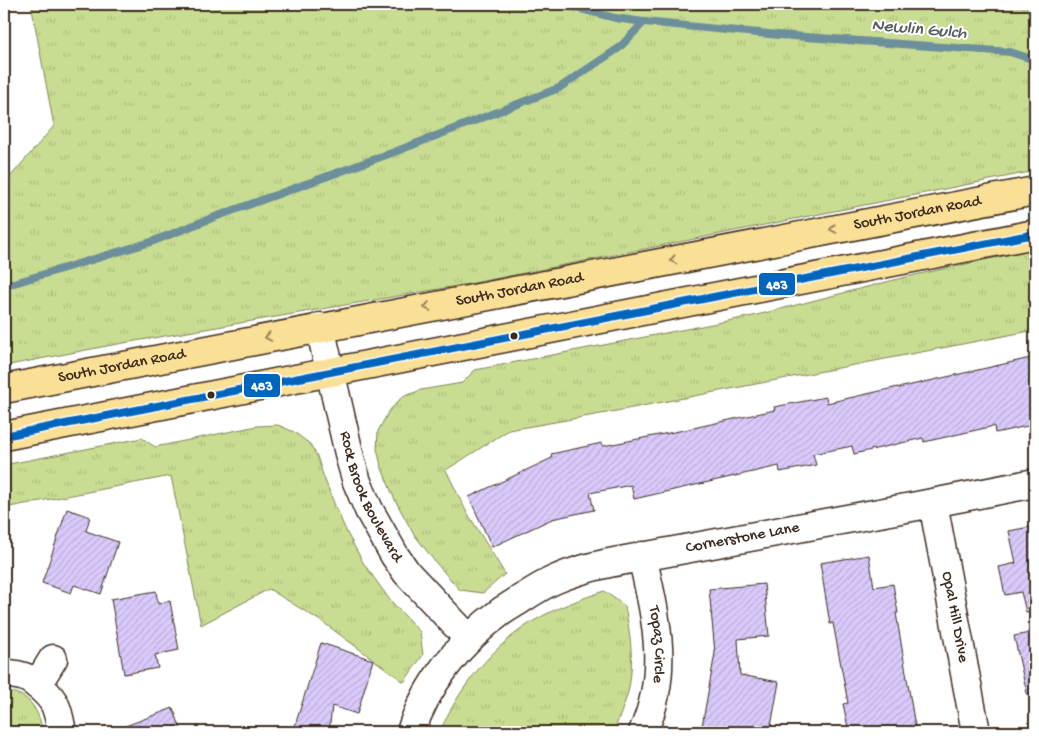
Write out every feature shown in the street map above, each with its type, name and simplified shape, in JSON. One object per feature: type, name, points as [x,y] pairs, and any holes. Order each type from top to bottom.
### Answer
[{"type":"main road","name":"South Jordan Road","points":[[4,389],[1035,191]]},
{"type":"main road","points":[[4,436],[1035,234]]},
{"type":"street","name":"Rock Brook Boulevard","points":[[320,327],[350,458],[357,482],[370,510],[395,556],[407,573],[469,639]]},
{"type":"street","name":"Cornerstone Lane","points":[[411,732],[419,710],[440,674],[469,639],[502,611],[538,588],[584,568],[1035,483]]},
{"type":"street","name":"Opal Hill Drive","points":[[933,503],[976,732]]},
{"type":"street","name":"Topaz Circle","points":[[642,556],[654,607],[659,653],[656,693],[643,732]]},
{"type":"street","points":[[37,685],[53,659]]},
{"type":"street","points":[[4,674],[28,678],[48,694],[55,705],[62,732]]},
{"type":"green space","points":[[31,4],[1035,4],[1035,171],[474,283],[112,345],[4,366],[4,184],[54,126]]},
{"type":"green space","points":[[1035,249],[1035,330],[509,430],[446,470],[465,509],[505,574],[483,593],[460,590],[436,563],[413,533],[394,498],[381,466],[377,449],[378,431],[389,411],[402,397],[421,390],[462,383],[475,370],[753,316],[906,277]]},
{"type":"green space","points":[[278,425],[294,432],[310,444],[317,456],[347,533],[364,564],[390,600],[420,632],[423,655],[404,682],[324,623],[269,589],[201,625],[171,476],[4,508],[4,465],[142,438],[155,447],[257,426]]},
{"type":"green space","points":[[604,591],[625,606],[631,649],[628,692],[613,732],[440,732],[457,699],[479,668],[507,641],[537,619]]},
{"type":"green space","points":[[4,692],[20,695],[31,704],[39,717],[43,732],[4,732]]},
{"type":"building","points":[[1035,357],[1035,413],[1030,415],[1032,425],[995,433],[994,426],[924,442],[923,438],[854,454],[852,446],[813,454],[816,465],[780,472],[779,466],[634,499],[631,485],[590,493],[594,510],[552,519],[492,547],[469,497],[552,458],[551,454],[602,443],[603,446],[684,430],[775,410],[774,407],[826,397],[827,403]]},
{"type":"building","points":[[67,509],[90,517],[86,531],[118,542],[101,594],[74,585],[71,593],[42,583]]},
{"type":"building","points":[[1035,526],[1035,611],[1026,612],[1021,592],[1005,595],[999,567],[1016,563],[1009,531]]},
{"type":"building","points":[[869,555],[874,587],[893,584],[916,732],[849,732],[843,704],[848,703],[833,623],[830,624],[820,563]]},
{"type":"building","points":[[764,584],[769,636],[738,639],[740,675],[779,682],[770,732],[701,732],[715,653],[709,589]]},
{"type":"building","points":[[156,591],[158,604],[170,601],[179,650],[155,655],[158,668],[124,674],[111,599]]},
{"type":"building","points":[[1035,632],[1035,693],[1027,694],[1014,636]]},
{"type":"building","points":[[321,643],[373,660],[357,714],[332,706],[329,732],[293,732]]},
{"type":"building","points":[[173,708],[182,732],[115,732],[115,730]]},
{"type":"waterway","name":"Newlin Gulch","points":[[561,4],[615,18],[644,22],[779,35],[1010,52],[1035,60]]},
{"type":"waterway","points":[[4,286],[151,242],[397,151],[559,88],[619,48],[644,22]]},
{"type":"transit line","name":"483","points":[[4,436],[1035,234]]}]
